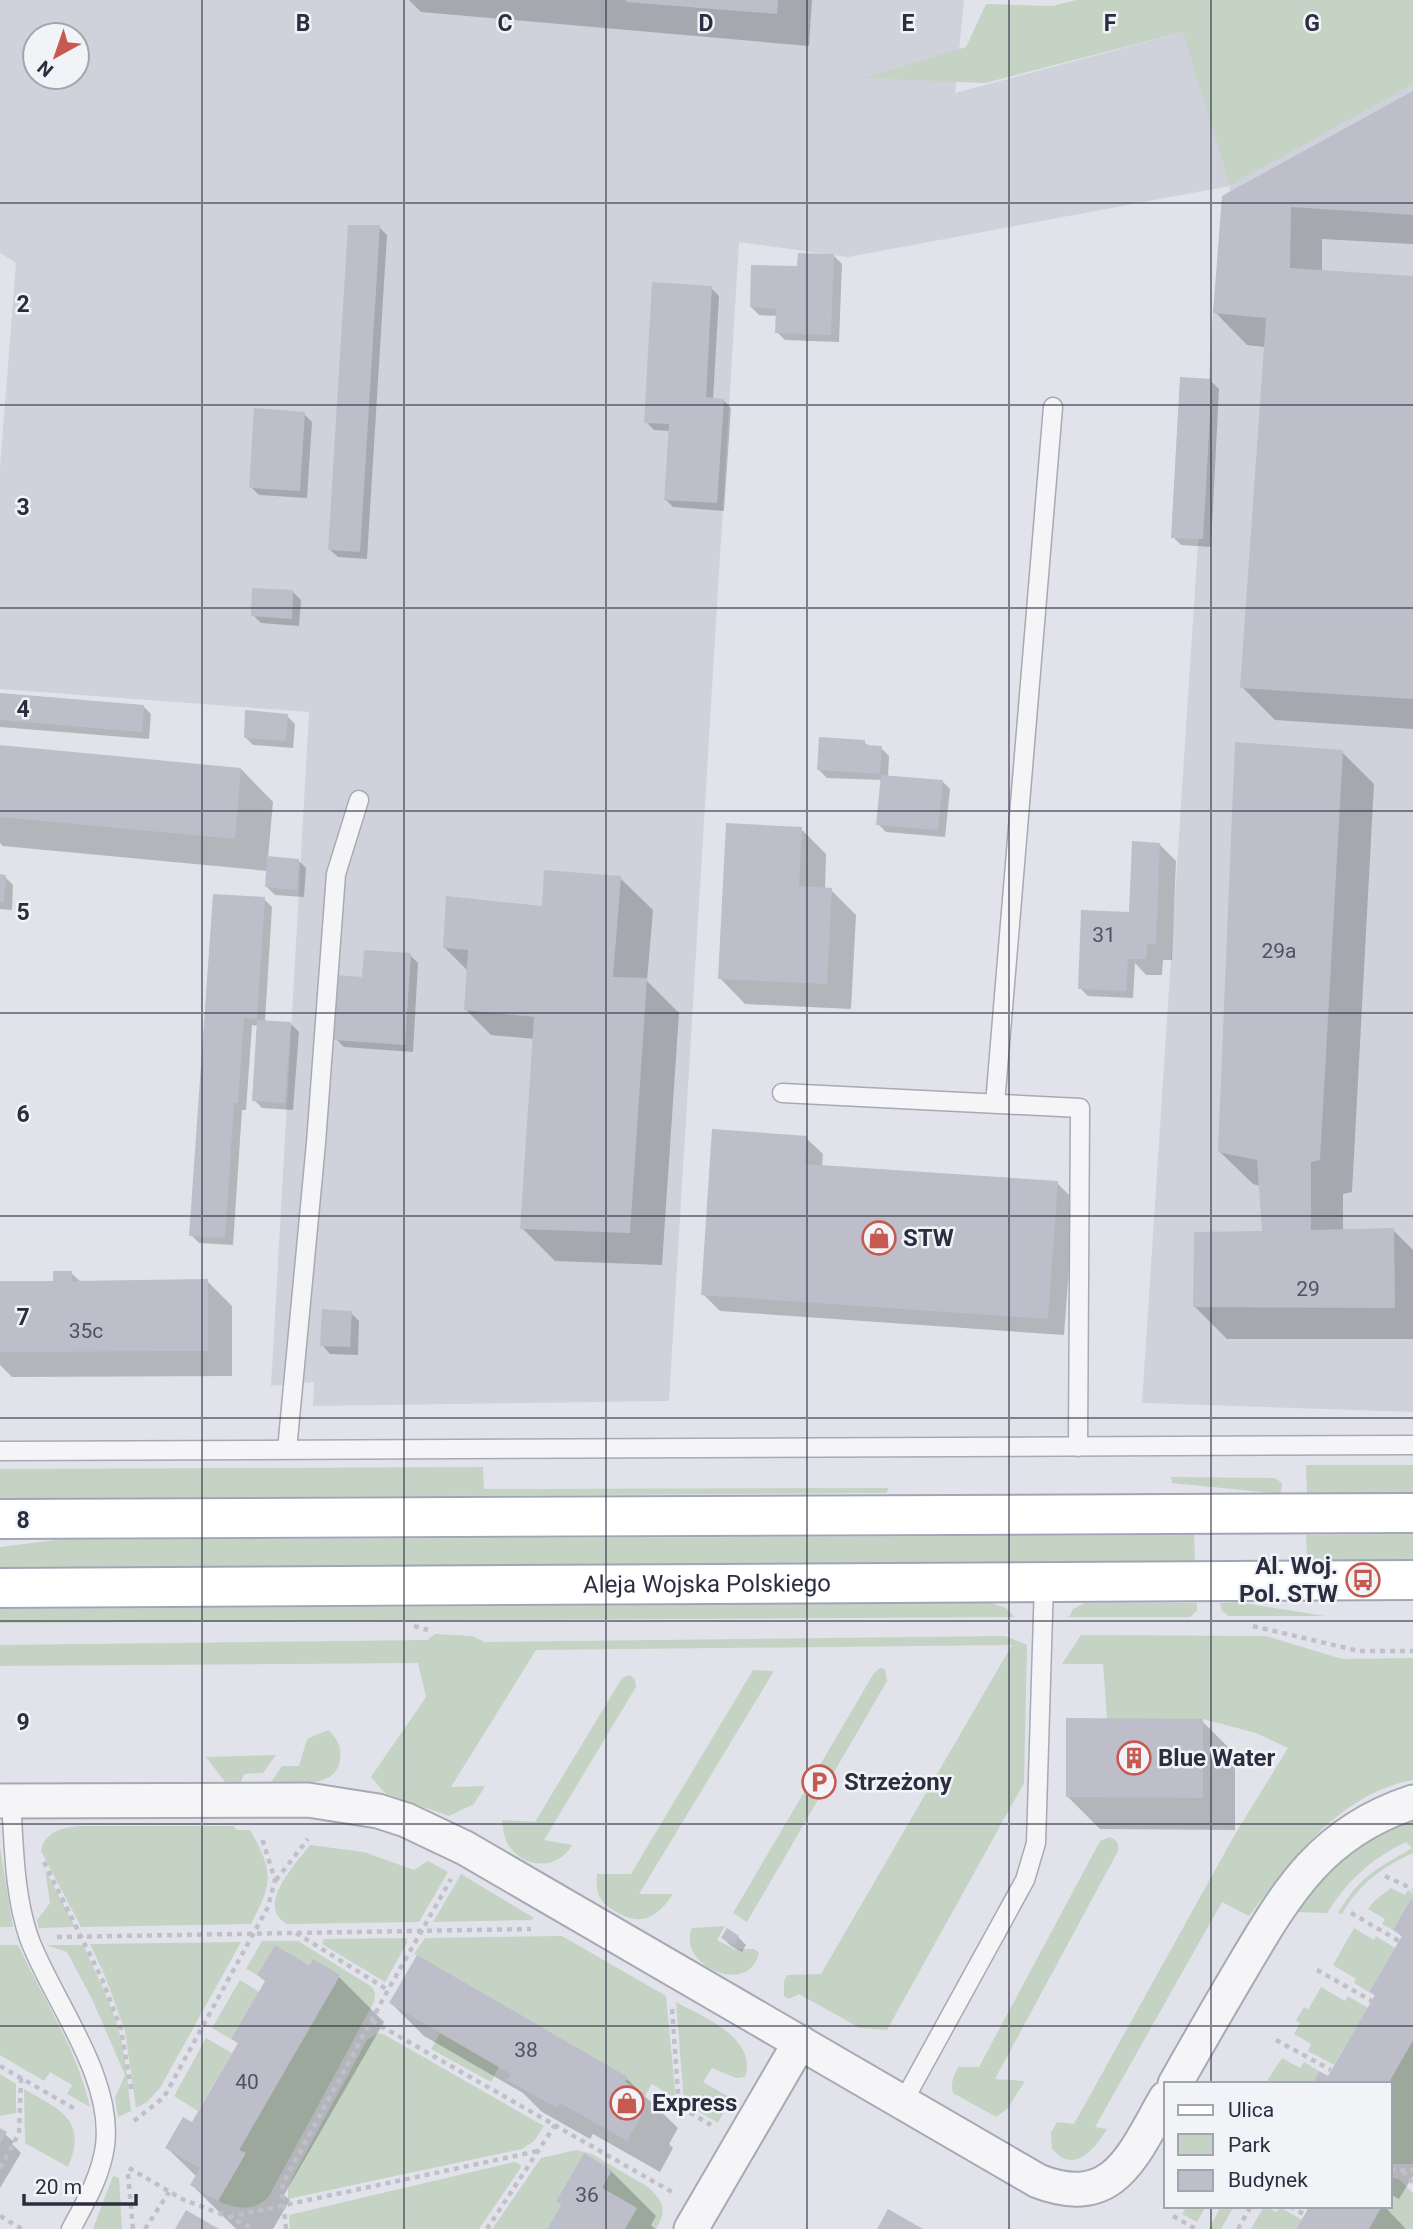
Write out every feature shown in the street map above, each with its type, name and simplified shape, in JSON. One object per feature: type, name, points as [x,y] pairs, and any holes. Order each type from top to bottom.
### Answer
[{"type":"main road","points":[[0,1519],[1413,1513]]},
{"type":"main road","name":"Aleja Wojska Polskiego","points":[[0,1588],[1413,1580]]},
{"type":"street","points":[[5,1801],[272,1799],[320,1802],[378,1811],[415,1824],[465,1848],[1038,2181],[1056,2188],[1095,2188],[1110,2180],[1124,2168],[1164,2101]]},
{"type":"street","points":[[1176,2082],[1276,1910],[1296,1882],[1340,1839],[1365,1821],[1413,1802]]},
{"type":"street","points":[[687,2214],[800,2042]]},
{"type":"lane","points":[[995,1104],[1054,407]]},
{"type":"lane","points":[[287,1450],[316,1143],[336,874],[359,800]]},
{"type":"lane","points":[[782,1093],[1080,1108],[1078,1447]]},
{"type":"lane","points":[[0,1451],[1413,1445]]},
{"type":"lane","points":[[903,2102],[1025,1880],[1032,1862],[1037,1821],[1044,1582]]},
{"type":"lane","points":[[5,1801],[29,1937],[88,2061],[101,2097],[105,2121],[105,2145],[99,2172],[71,2229]]},
{"type":"path","points":[[1253,1626],[1359,1651],[1413,1651]]},
{"type":"path","points":[[260,1831],[275,1880]]},
{"type":"path","points":[[125,2128],[164,2097],[255,1933],[268,1907],[275,1880],[308,1839]]},
{"type":"path","points":[[40,1859],[83,1936],[121,2029],[135,2120]]},
{"type":"path","points":[[286,2229],[282,2192],[284,2183],[457,1869]]},
{"type":"path","points":[[1385,1876],[1413,1889]]},
{"type":"path","points":[[1351,1913],[1399,1941]]},
{"type":"path","points":[[29,1937],[540,1929]]},
{"type":"path","points":[[296,1933],[388,1990]]},
{"type":"path","points":[[1318,1970],[1372,2001]]},
{"type":"path","points":[[671,2004],[679,2106],[722,2131]]},
{"type":"path","points":[[372,2021],[555,2125],[687,2214]]},
{"type":"path","points":[[1276,2040],[1331,2070]]},
{"type":"path","points":[[0,2066],[77,2111]]},
{"type":"path","points":[[0,2168],[19,2133],[21,2078]]},
{"type":"path","points":[[486,2229],[555,2125]]},
{"type":"path","points":[[229,2217],[538,2151]]},
{"type":"path","points":[[133,2229],[128,2167],[182,2199],[254,2229]]},
{"type":"path","points":[[1392,2170],[1413,2170]]},
{"type":"path","points":[[1403,2170],[1413,2183]]},
{"type":"path","points":[[145,2229],[169,2192]]},
{"type":"path","points":[[1238,2229],[1250,2208]]},
{"type":"path","points":[[1293,2208],[1305,2215]]},
{"type":"path","points":[[0,2216],[22,2229]]},
{"type":"path","points":[[1172,2216],[1196,2229]]},
{"type":"shaded area","points":[[0,0],[964,0],[955,93],[1183,32],[1413,80],[1413,1412],[1142,1403],[1213,313],[1230,186],[848,257],[739,242],[669,1401],[313,1406],[314,1382],[271,1386],[309,712],[0,689],[0,467],[16,263],[0,253]]},
{"type":"green space","points":[[1076,0],[1413,0],[1413,84],[1230,185],[1183,32],[985,83],[864,78],[966,47],[986,4],[1053,6]]},
{"type":"green space","points":[[1306,1465],[1413,1465],[1413,1494],[1307,1494]]},
{"type":"green space","points":[[483,1467],[484,1489],[889,1488],[886,1493],[0,1499],[0,1469]]},
{"type":"green space","points":[[1171,1477],[1275,1478],[1282,1483],[1281,1494],[1172,1483]]},
{"type":"green space","points":[[1413,1534],[1413,1560],[1307,1560],[1306,1535]]},
{"type":"green space","points":[[1194,1535],[1195,1561],[0,1568],[0,1547],[56,1540]]},
{"type":"green space","points":[[1236,1602],[1325,1616],[1229,1616],[1222,1611],[1220,1603]]},
{"type":"green space","points":[[991,1603],[1006,1608],[1015,1617],[0,1623],[0,1609]]},
{"type":"green space","points":[[1085,1603],[1197,1603],[1197,1611],[1190,1617],[1069,1617],[1073,1609]]},
{"type":"green space","points":[[435,1634],[472,1636],[485,1642],[1005,1636],[1027,1645],[1024,1783],[887,2030],[860,2028],[799,1994],[789,1999],[784,1996],[784,1981],[787,1975],[821,1974],[1012,1645],[536,1650],[451,1787],[485,1786],[474,1804],[449,1816],[386,1794],[371,1777],[426,1697],[418,1663],[0,1666],[0,1645],[427,1640]]},
{"type":"green space","points":[[1081,1635],[1266,1636],[1342,1659],[1413,1658],[1413,1780],[1362,1799],[1339,1814],[1300,1852],[1249,1916],[1222,1902],[1095,2127],[1107,2129],[1090,2151],[1076,2159],[1068,2160],[1052,2149],[1051,2133],[1057,2122],[1074,2124],[1234,1836],[1288,1748],[1256,1733],[1203,1719],[1107,1719],[1103,1664],[1062,1664]]},
{"type":"green space","points":[[880,1668],[885,1669],[887,1681],[747,1922],[733,1913],[874,1673]]},
{"type":"green space","points":[[753,1670],[774,1671],[639,1894],[673,1894],[662,1908],[649,1917],[635,1919],[618,1913],[600,1898],[597,1874],[631,1874]]},
{"type":"green space","points":[[629,1675],[635,1679],[636,1687],[544,1840],[572,1845],[566,1853],[549,1863],[540,1864],[522,1858],[507,1843],[502,1820],[535,1822],[622,1678]]},
{"type":"green space","points":[[328,1730],[340,1751],[337,1770],[331,1776],[312,1782],[271,1782],[282,1766],[299,1766],[307,1739]]},
{"type":"green space","points":[[276,1755],[263,1773],[244,1774],[241,1782],[225,1782],[206,1757]]},
{"type":"green space","points":[[1413,1820],[1413,1853],[1372,1878],[1342,1914],[1338,1913],[1362,1881],[1412,1848],[1406,1842],[1361,1871],[1327,1913],[1295,1912],[1319,1882],[1362,1844],[1395,1826]]},
{"type":"green space","points":[[78,1826],[233,1826],[237,1830],[250,1830],[267,1867],[264,1898],[251,1924],[81,1927],[41,1851],[50,1835]]},
{"type":"green space","points":[[1110,1837],[1117,1842],[1118,1851],[995,2079],[1025,2081],[1007,2109],[996,2117],[953,2093],[955,2073],[958,2067],[979,2067],[1100,1841]]},
{"type":"green space","points":[[310,1845],[364,1852],[414,1870],[428,1861],[448,1872],[419,1922],[287,1924],[278,1916],[276,1895],[288,1873]]},
{"type":"green space","points":[[0,1847],[13,1927],[0,1927]]},
{"type":"green space","points":[[45,1869],[75,1927],[39,1928],[37,1920],[50,1903]]},
{"type":"green space","points":[[461,1874],[534,1918],[433,1922]]},
{"type":"green space","points":[[1391,1888],[1405,1895],[1408,1890],[1413,1893],[1413,1901],[1411,1900],[1393,1930],[1382,1924],[1385,1919],[1368,1909]]},
{"type":"green space","points":[[725,1926],[717,1940],[734,1949],[754,1949],[759,1953],[752,1966],[742,1973],[729,1975],[715,1971],[703,1964],[694,1954],[690,1942],[692,1928]]},
{"type":"green space","points":[[1354,1928],[1374,1940],[1376,1936],[1395,1948],[1369,1992],[1354,1983],[1356,1979],[1333,1965]]},
{"type":"green space","points":[[562,1936],[666,1996],[676,2099],[652,2084],[646,2094],[625,2082],[628,2077],[414,1954],[425,1938]]},
{"type":"green space","points":[[407,1938],[407,1943],[385,1982],[322,1944],[324,1939]]},
{"type":"green space","points":[[262,1941],[298,1941],[372,1987],[375,1993],[374,2002],[269,2196],[258,2205],[245,2208],[218,2201],[245,2154],[239,2150],[340,1976],[313,1959],[309,1965],[275,1945],[257,1975],[246,1969]]},
{"type":"green space","points":[[241,1942],[160,2088],[147,2102],[136,2108],[125,2031],[90,1944]]},
{"type":"green space","points":[[0,1945],[18,1945],[68,2044],[90,2107],[67,2094],[72,2085],[50,2072],[44,2081],[0,2055]]},
{"type":"green space","points":[[46,1945],[83,1945],[117,2023],[131,2111],[118,2117],[115,2098],[125,2075],[92,1999],[67,1952]]},
{"type":"green space","points":[[240,1980],[259,1992],[231,2039],[212,2028]]},
{"type":"green space","points":[[1321,1987],[1345,2001],[1348,1996],[1368,2008],[1334,2065],[1308,2051],[1311,2044],[1294,2034],[1300,2023],[1296,2020],[1304,2007],[1308,2010]]},
{"type":"green space","points":[[676,2002],[726,2031],[744,2051],[747,2063],[745,2077],[736,2078],[712,2068],[703,2082],[731,2098],[718,2123],[684,2103]]},
{"type":"green space","points":[[378,2033],[544,2126],[534,2141],[522,2149],[288,2199],[292,2178],[367,2040]]},
{"type":"green space","points":[[440,2033],[499,2067],[491,2082],[431,2049]]},
{"type":"green space","points":[[206,2038],[232,2053],[198,2111],[174,2096]]},
{"type":"green space","points":[[1413,2040],[1413,2164],[1392,2164],[1392,2082],[1389,2082]]},
{"type":"green space","points":[[1282,2058],[1300,2068],[1304,2062],[1319,2071],[1313,2082],[1266,2082]]},
{"type":"green space","points":[[0,2074],[16,2084],[16,2113],[0,2116]]},
{"type":"green space","points":[[24,2089],[49,2103],[67,2118],[75,2138],[68,2167],[25,2143]]},
{"type":"green space","points":[[576,2150],[592,2154],[648,2187],[658,2197],[663,2211],[656,2229],[625,2229],[637,2208],[602,2188],[612,2170],[584,2153],[556,2201],[561,2205],[547,2229],[492,2229],[541,2158]]},
{"type":"green space","points":[[514,2162],[521,2165],[520,2169],[479,2229],[290,2229],[289,2215]]},
{"type":"green space","points":[[113,2176],[119,2178],[122,2229],[93,2229]]},
{"type":"green space","points":[[1392,2177],[1399,2179],[1413,2193],[1413,2229],[1369,2229],[1381,2208],[1392,2208]]},
{"type":"green space","points":[[1186,2208],[1205,2208],[1197,2222],[1182,2214]]},
{"type":"green space","points":[[1220,2208],[1233,2208],[1221,2229],[1209,2229]]},
{"type":"green space","points":[[1263,2208],[1277,2212],[1282,2208],[1302,2220],[1296,2229],[1251,2229]]},
{"type":"building","points":[[626,0],[778,0],[777,14]]},
{"type":"building","points":[[1413,91],[1413,215],[1291,207],[1290,268],[1413,276],[1413,699],[1240,688],[1266,318],[1213,313],[1222,196]]},
{"type":"building","points":[[348,225],[380,225],[360,552],[328,550]]},
{"type":"building","points":[[798,253],[834,254],[831,335],[775,333],[776,309],[750,307],[751,265],[797,266]]},
{"type":"building","points":[[652,282],[712,286],[706,397],[724,399],[717,503],[664,500],[669,424],[644,423]]},
{"type":"building","points":[[1180,377],[1212,379],[1203,539],[1171,538]]},
{"type":"building","points":[[254,408],[305,412],[300,491],[249,488]]},
{"type":"building","points":[[252,588],[293,590],[292,619],[251,616]]},
{"type":"building","points":[[0,693],[144,705],[142,732],[0,720]]},
{"type":"building","points":[[245,710],[288,714],[286,741],[244,738]]},
{"type":"building","points":[[819,737],[865,740],[865,745],[882,746],[880,774],[817,770]]},
{"type":"building","points":[[1235,742],[1343,750],[1320,1160],[1311,1162],[1311,1230],[1394,1228],[1395,1308],[1193,1307],[1194,1232],[1262,1231],[1257,1160],[1218,1152]]},
{"type":"building","points":[[0,745],[241,768],[235,839],[0,817]]},
{"type":"building","points":[[881,775],[943,780],[938,830],[876,825]]},
{"type":"building","points":[[726,823],[802,827],[799,886],[832,888],[827,984],[718,979]]},
{"type":"building","points":[[1132,841],[1160,843],[1156,944],[1147,944],[1146,959],[1128,959],[1126,991],[1078,989],[1081,910],[1129,912]]},
{"type":"building","points":[[267,856],[299,859],[297,890],[265,887]]},
{"type":"building","points":[[544,870],[621,876],[613,977],[647,978],[630,1233],[520,1229],[534,1017],[464,1010],[468,950],[443,948],[446,896],[542,906]]},
{"type":"building","points":[[0,874],[6,875],[4,903],[0,903]]},
{"type":"building","points":[[213,894],[265,897],[257,1019],[244,1018],[238,1103],[234,1103],[225,1238],[189,1236]]},
{"type":"building","points":[[364,950],[411,953],[405,1045],[334,1040],[337,975],[362,977]]},
{"type":"building","points":[[257,1020],[291,1022],[285,1103],[252,1101]]},
{"type":"building","name":"STW","points":[[712,1129],[807,1136],[805,1164],[1058,1181],[1048,1319],[701,1295]]},
{"type":"building","points":[[53,1271],[72,1271],[72,1281],[208,1279],[208,1351],[0,1352],[0,1281],[53,1281]]},
{"type":"building","points":[[322,1309],[352,1311],[350,1347],[320,1346]]},
{"type":"building","name":"Blue Water","points":[[1066,1718],[1203,1719],[1203,1798],[1066,1797]]},
{"type":"building","points":[[1411,1899],[1413,2040],[1389,2082],[1313,2082],[1319,2071],[1328,2076],[1375,1995],[1369,1992],[1402,1936],[1393,1930]]},
{"type":"building","points":[[727,1928],[739,1936],[734,1945],[721,1938]]},
{"type":"building","points":[[275,1945],[309,1965],[313,1959],[340,1975],[239,2150],[246,2153],[218,2201],[190,2185],[200,2168],[165,2148],[183,2117],[192,2122],[238,2043],[231,2039],[265,1981],[257,1975]]},
{"type":"building","points":[[417,1955],[628,2077],[625,2082],[646,2094],[636,2112],[642,2115],[627,2141],[560,2103],[557,2108],[507,2080],[511,2074],[389,2003]]},
{"type":"building","points":[[0,2128],[7,2132],[0,2144]]},
{"type":"building","points":[[584,2153],[612,2170],[602,2188],[637,2208],[625,2229],[547,2229],[561,2205],[556,2201]]},
{"type":"building","points":[[1381,2208],[1369,2229],[1296,2229],[1308,2209]]},
{"type":"building","points":[[888,2209],[923,2229],[877,2229]]},
{"type":"building","points":[[186,2210],[219,2229],[175,2229]]},
{"type":"place","name":"STW","points":[[879,1238]]},
{"type":"place","name":"Al. Woj. Pol. STW","points":[[1363,1580]]},
{"type":"place","name":"Blue Water","points":[[1134,1758]]},
{"type":"place","name":"Strzeżony","points":[[819,1782]]},
{"type":"place","name":"Express","points":[[627,2103]]}]
